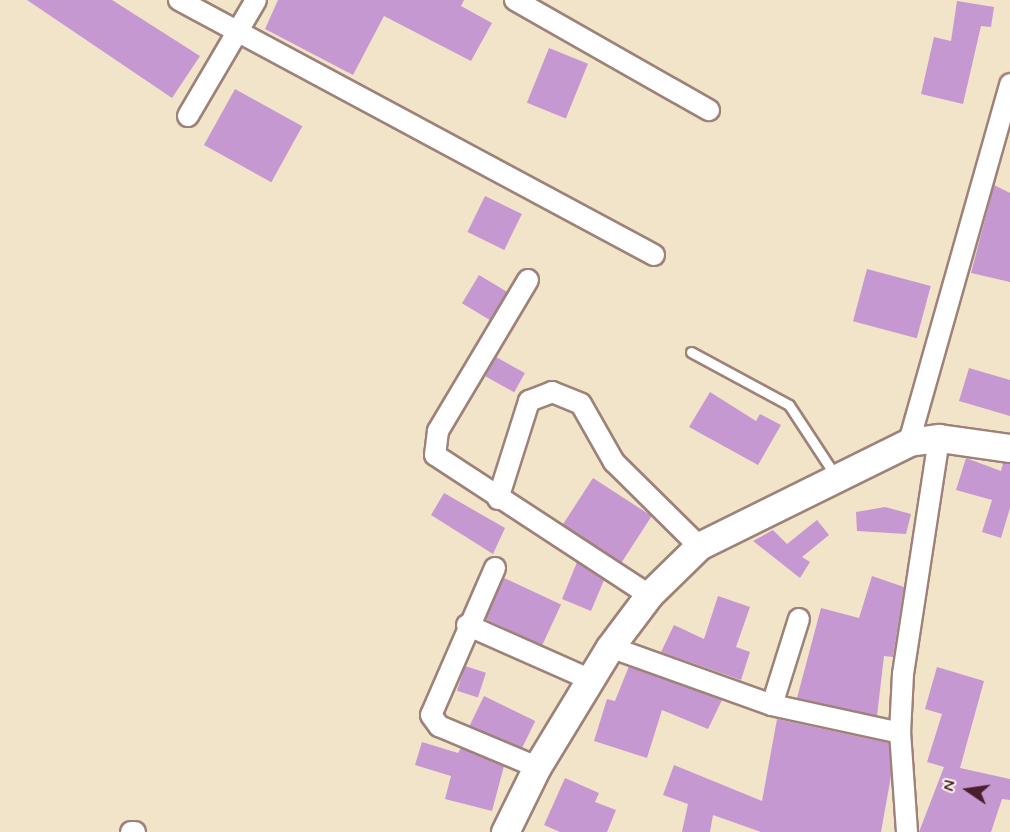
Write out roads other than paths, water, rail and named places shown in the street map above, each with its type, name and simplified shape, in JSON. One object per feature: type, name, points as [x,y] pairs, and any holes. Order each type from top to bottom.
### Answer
[{"type":"main road","points":[[505,832],[537,767],[610,647],[649,595],[699,546],[835,476],[909,442],[939,438],[1010,448]]},
{"type":"street","points":[[179,0],[237,34],[654,255]]},
{"type":"street","points":[[188,116],[256,0]]},
{"type":"street","points":[[514,0],[709,110]]},
{"type":"street","points":[[909,442],[1010,84]]},
{"type":"street","points":[[528,279],[434,443],[444,465],[649,595]]},
{"type":"street","points":[[498,499],[529,401],[552,392],[581,404],[614,462],[699,546]]},
{"type":"street","points":[[907,832],[900,733],[903,674],[939,438]]},
{"type":"street","points":[[495,568],[467,625],[431,715],[433,722],[537,767]]},
{"type":"street","points":[[772,705],[799,619]]},
{"type":"street","points":[[467,625],[589,679]]},
{"type":"street","points":[[610,647],[772,705],[900,733]]},
{"type":"lane","points":[[691,351],[789,405],[835,476]]}]
